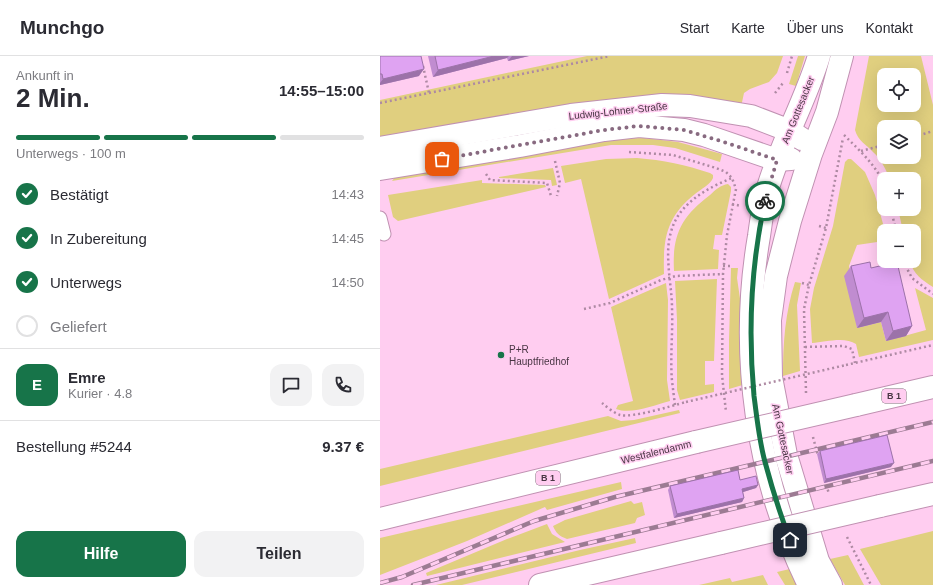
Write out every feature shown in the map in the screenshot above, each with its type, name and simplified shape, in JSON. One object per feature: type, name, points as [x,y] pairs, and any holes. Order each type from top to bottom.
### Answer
[{"type":"main road","name":"Am Gottesacker","points":[[809,585],[780,514],[764,461],[757,420],[753,381],[751,317],[753,271],[764,204],[777,160],[819,56]]},
{"type":"main road","name":"Am Gottesacker","points":[[830,585],[818,562],[787,462],[770,370],[770,320],[776,276],[792,212],[811,154],[827,112],[842,56]]},
{"type":"main road","name":"Ludwig-Lohner-Straße","points":[[380,148],[571,115],[662,105],[690,106],[751,116],[790,131],[802,140],[811,154],[794,159],[777,160],[684,130],[639,126],[604,130],[520,146],[380,169]]},
{"type":"main road","name":"Westfalendamm","points":[[386,515],[933,387]]},
{"type":"main road","points":[[540,585],[933,494]]},
{"type":"lane","points":[[380,218],[384,234]]},
{"type":"path","points":[[380,103],[597,57],[610,56]]},
{"type":"path","points":[[786,76],[792,56]]},
{"type":"path","points":[[423,63],[429,93]]},
{"type":"path","points":[[775,93],[782,86],[784,81]]},
{"type":"path","points":[[921,135],[933,131]]},
{"type":"path","points":[[806,397],[804,309],[809,285],[826,228],[844,135],[861,151],[878,172]]},
{"type":"path","points":[[861,151],[877,147]]},
{"type":"path","points":[[624,152],[651,152],[673,155],[716,168],[726,172],[732,178],[736,190],[732,204],[723,266],[722,374],[726,413]]},
{"type":"path","points":[[547,162],[562,159]]},
{"type":"path","points":[[555,160],[560,183],[557,196]]},
{"type":"path","points":[[492,171],[484,172],[490,180],[547,183],[551,196]]},
{"type":"path","points":[[675,405],[672,380],[672,308],[668,249],[671,232],[680,214],[700,194],[732,178]]},
{"type":"path","points":[[732,204],[741,206]]},
{"type":"path","points":[[818,226],[826,228]]},
{"type":"path","points":[[723,266],[731,266]]},
{"type":"path","points":[[907,268],[912,278],[933,294]]},
{"type":"path","points":[[584,309],[610,303],[670,277],[723,274]]},
{"type":"path","points":[[802,283],[809,285]]},
{"type":"path","points":[[602,403],[619,415],[625,416],[933,345]]},
{"type":"path","points":[[805,347],[844,346],[852,349],[855,363]]},
{"type":"path","points":[[811,431],[819,461]]},
{"type":"path","points":[[823,475],[830,496]]},
{"type":"path","points":[[846,537],[871,585]]},
{"type":"shaded area","points":[[587,56],[783,56],[777,73],[769,82],[750,89],[744,93],[741,107],[380,141],[380,100]]},
{"type":"shaded area","points":[[798,56],[805,56],[796,86],[789,84]]},
{"type":"shaded area","points":[[869,56],[921,56],[933,105],[933,287],[918,276],[912,268],[921,268],[921,224],[901,224],[900,216],[921,216],[921,172],[887,172],[882,164],[921,164],[921,120],[877,120],[877,157],[856,134],[855,130]]},
{"type":"shaded area","points":[[644,138],[678,142],[722,154],[720,162],[675,148],[653,145],[611,145],[392,181],[395,177],[600,139]]},
{"type":"shaded area","points":[[637,158],[692,168],[710,173],[713,175],[713,178],[708,185],[685,203],[672,220],[668,230],[664,250],[664,274],[609,299],[581,179],[565,183],[561,166],[606,159]]},
{"type":"shaded area","points":[[848,159],[851,159],[865,172],[877,202],[877,216],[881,216],[883,224],[877,224],[877,242],[857,245],[849,266],[857,328],[881,322],[886,341],[926,330],[915,288],[933,298],[933,340],[859,357],[856,344],[846,340],[812,343],[810,309],[814,288],[833,226],[845,162]]},
{"type":"shaded area","points":[[553,168],[557,185],[552,186],[551,180],[499,178],[499,177]]},
{"type":"shaded area","points":[[482,180],[482,183],[545,185],[546,187],[398,221],[393,217],[388,195]]},
{"type":"shaded area","points":[[728,184],[731,187],[731,191],[722,235],[715,235],[713,249],[719,250],[718,269],[674,271],[677,237],[685,219],[714,191]]},
{"type":"shaded area","points":[[731,268],[738,268],[737,278],[744,326],[746,384],[729,389],[729,341]]},
{"type":"shaded area","points":[[717,279],[714,361],[705,361],[705,385],[714,384],[714,392],[680,400],[677,390],[677,320],[675,281]]},
{"type":"shaded area","points":[[795,282],[801,283],[797,305],[800,371],[783,376],[785,328]]},
{"type":"shaded area","points":[[666,283],[668,300],[667,380],[670,401],[636,410],[622,411],[616,409],[618,405],[633,401],[611,307]]},
{"type":"shaded area","points":[[679,410],[680,413],[380,486],[380,469],[608,416],[621,421],[634,420]]},
{"type":"shaded area","points":[[621,482],[622,489],[547,510],[545,507],[467,541],[380,575],[380,538]]},
{"type":"shaded area","points":[[631,501],[634,504],[642,502],[645,515],[637,518],[635,523],[567,539],[558,534],[553,526],[565,520]]},
{"type":"shaded area","points":[[547,524],[552,534],[565,542],[427,576],[426,573]]},
{"type":"shaded area","points":[[933,531],[933,585],[881,585],[860,549]]},
{"type":"shaded area","points":[[635,538],[636,543],[462,585],[436,585],[580,550]]},
{"type":"shaded area","points":[[848,555],[864,585],[845,585],[830,559]]},
{"type":"shaded area","points":[[794,568],[803,585],[785,585],[777,572]]},
{"type":"shaded area","points":[[763,575],[768,585],[699,585],[730,578],[732,582]]},
{"type":"building","points":[[380,56],[421,56],[424,69],[383,79],[382,74],[380,74]]},
{"type":"building","points":[[435,56],[494,56],[438,70]]},
{"type":"building","points":[[870,262],[871,268],[877,267],[877,268],[898,268],[912,326],[893,331],[888,312],[864,318],[851,266]]},
{"type":"building","points":[[887,435],[894,463],[826,479],[820,451]]},
{"type":"building","points":[[738,470],[740,480],[756,476],[758,485],[742,489],[744,498],[677,514],[670,486]]},
{"type":"railway","points":[[380,583],[402,577],[534,521],[615,497],[933,422]]},
{"type":"railway","points":[[413,585],[933,461]]},
{"type":"way so far","points":[[442,159],[604,130],[639,126],[684,130],[704,135],[777,160],[765,201]]},
{"type":"place","name":"P+R Hauptfriedhof","points":[[501,355]]},
{"type":"route","points":[[765,201],[753,271],[751,317],[753,381],[757,420],[764,461],[780,514],[790,540]]}]
